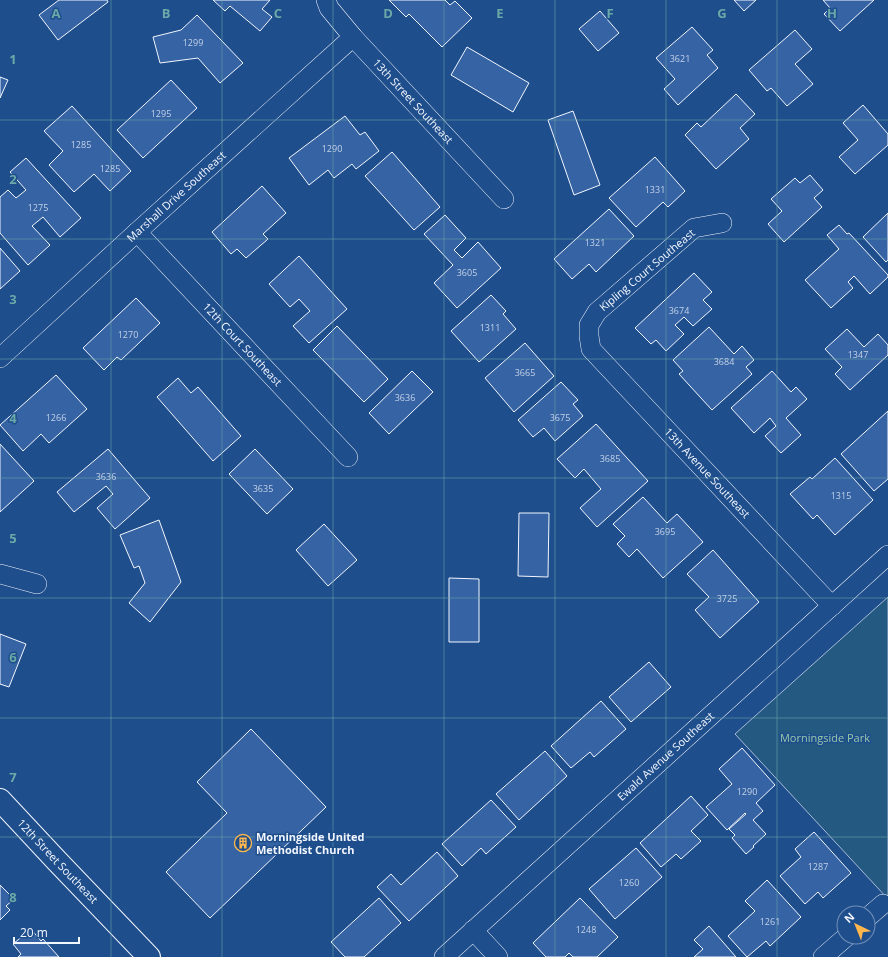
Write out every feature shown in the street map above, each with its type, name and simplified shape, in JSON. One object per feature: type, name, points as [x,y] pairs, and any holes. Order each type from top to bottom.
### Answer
[{"type":"main road","name":"12th Street Southeast","points":[[1,803],[149,957]]},
{"type":"street","name":"13th Street Southeast","points":[[326,0],[329,8],[353,37],[504,200]]},
{"type":"street","name":"Marshall Drive Southeast","points":[[0,358],[353,37]]},
{"type":"street","name":"Kipling Court Southeast","points":[[589,336],[589,325],[597,312],[688,232],[694,228],[722,224]]},
{"type":"street","name":"12th Court Southeast","points":[[137,232],[348,457]]},
{"type":"street","name":"13th Avenue Southeast","points":[[589,336],[591,348],[832,606]]},
{"type":"street","name":"Ewald Avenue Southeast","points":[[444,957],[888,555]]},
{"type":"street","points":[[0,574],[37,584]]},
{"type":"street","points":[[876,910],[883,904]]},
{"type":"street","points":[[473,930],[498,957]]},
{"type":"street","points":[[823,957],[837,945]]},
{"type":"green space","name":"Morningside Park","points":[[888,597],[888,899],[735,734]]},
{"type":"building","points":[[59,0],[107,0],[108,2],[58,40],[39,15]]},
{"type":"building","points":[[213,0],[270,0],[262,9],[272,17],[260,31],[230,6],[225,11]]},
{"type":"building","points":[[389,0],[445,0],[450,5],[455,1],[472,18],[442,47],[409,14],[406,17]]},
{"type":"building","points":[[734,0],[756,0],[744,11]]},
{"type":"building","points":[[823,0],[874,0],[840,31],[824,14],[830,8]]},
{"type":"building","points":[[600,11],[619,33],[598,51],[579,29]]},
{"type":"building","points":[[197,15],[243,63],[220,83],[198,58],[160,63],[153,37],[181,30]]},
{"type":"building","points":[[692,27],[713,50],[707,55],[718,68],[678,105],[664,89],[675,79],[656,58]]},
{"type":"building","points":[[795,30],[812,49],[795,64],[813,84],[787,106],[771,88],[767,91],[749,70]]},
{"type":"building","points":[[467,47],[529,83],[513,112],[451,75]]},
{"type":"building","points":[[0,77],[8,80],[0,98]]},
{"type":"building","points":[[171,80],[197,108],[143,158],[117,130]]},
{"type":"building","points":[[736,94],[755,114],[740,128],[749,139],[716,169],[685,135],[697,123],[701,127]]},
{"type":"building","points":[[863,105],[888,134],[888,145],[855,174],[839,157],[858,140],[843,123]]},
{"type":"building","points":[[72,106],[131,171],[110,191],[94,174],[74,192],[49,165],[63,151],[44,131]]},
{"type":"building","points":[[573,111],[600,185],[574,195],[548,120]]},
{"type":"building","points":[[345,116],[360,135],[365,132],[379,151],[356,169],[352,164],[334,178],[328,170],[309,185],[289,158]]},
{"type":"building","points":[[392,152],[440,207],[414,230],[365,176]]},
{"type":"building","points":[[655,157],[685,191],[668,207],[663,202],[636,227],[609,198]]},
{"type":"building","points":[[26,158],[81,218],[60,237],[43,217],[32,226],[50,245],[28,265],[0,233],[0,197],[8,190],[16,198],[26,190],[10,172]]},
{"type":"building","points":[[810,175],[823,190],[814,198],[822,207],[784,242],[768,224],[782,211],[771,199],[795,178],[800,183]]},
{"type":"building","points":[[262,186],[286,213],[263,234],[268,239],[246,258],[237,249],[231,254],[212,232]]},
{"type":"building","points":[[609,209],[634,236],[596,272],[589,264],[572,279],[554,259]]},
{"type":"building","points":[[888,213],[888,260],[886,262],[863,237]]},
{"type":"building","points":[[445,215],[466,238],[454,250],[462,258],[478,242],[501,268],[457,308],[434,283],[453,265],[424,234]]},
{"type":"building","points":[[839,225],[847,234],[849,233],[888,275],[888,277],[870,294],[854,276],[848,282],[853,288],[831,308],[805,280],[839,249],[827,235]]},
{"type":"building","points":[[0,248],[20,271],[0,289]]},
{"type":"building","points":[[299,256],[347,309],[309,343],[293,326],[310,311],[299,299],[290,307],[269,284]]},
{"type":"building","points":[[694,273],[712,292],[703,300],[712,309],[693,326],[684,317],[675,325],[684,334],[666,351],[656,340],[651,344],[635,328]]},
{"type":"building","points":[[491,295],[506,311],[503,314],[516,329],[479,362],[451,331]]},
{"type":"building","points":[[136,298],[160,323],[121,360],[117,357],[104,370],[83,348]]},
{"type":"building","points":[[337,326],[388,379],[364,402],[313,350]]},
{"type":"building","points":[[709,327],[734,354],[742,346],[754,360],[746,367],[752,374],[712,410],[679,374],[683,371],[673,360]]},
{"type":"building","points":[[847,329],[864,347],[878,334],[888,345],[888,355],[850,390],[835,374],[842,367],[825,349]]},
{"type":"building","points":[[525,343],[554,376],[514,412],[485,378]]},
{"type":"building","points":[[412,371],[433,392],[389,434],[369,413]]},
{"type":"building","points":[[772,371],[791,392],[796,387],[807,399],[786,418],[801,435],[781,453],[765,436],[776,426],[770,418],[754,433],[731,408]]},
{"type":"building","points":[[56,375],[87,409],[49,443],[41,434],[23,451],[0,425]]},
{"type":"building","points":[[178,378],[191,393],[198,387],[241,436],[213,461],[157,397]]},
{"type":"building","points":[[561,382],[578,400],[573,404],[583,416],[555,441],[544,428],[533,437],[518,420]]},
{"type":"building","points":[[888,411],[888,479],[874,491],[841,454]]},
{"type":"building","points":[[596,424],[648,481],[597,527],[580,508],[601,489],[584,469],[575,478],[557,459]]},
{"type":"building","points":[[0,444],[34,481],[0,512]]},
{"type":"building","points":[[108,449],[150,498],[115,529],[97,508],[113,494],[106,486],[74,512],[57,492]]},
{"type":"building","points":[[255,449],[293,489],[267,514],[229,474]]},
{"type":"building","points":[[835,458],[873,500],[835,535],[817,515],[813,519],[790,494],[810,477],[812,479]]},
{"type":"building","points":[[643,497],[667,523],[677,514],[703,542],[663,578],[637,549],[629,557],[617,544],[625,536],[613,524]]},
{"type":"building","points":[[519,513],[549,513],[548,577],[518,576]]},
{"type":"building","points":[[159,520],[181,582],[150,622],[129,603],[145,583],[139,566],[134,568],[120,535]]},
{"type":"building","points":[[324,524],[357,560],[328,586],[296,550]]},
{"type":"building","points":[[713,550],[759,602],[720,638],[695,610],[709,597],[687,574]]},
{"type":"building","points":[[449,578],[479,579],[479,642],[449,642]]},
{"type":"building","points":[[0,634],[26,644],[9,687],[0,684]]},
{"type":"building","points":[[649,662],[671,687],[631,722],[609,697]]},
{"type":"building","points":[[601,701],[626,729],[594,757],[590,752],[571,768],[551,746]]},
{"type":"building","name":"Morningside United Methodist Church","points":[[251,729],[326,807],[210,918],[166,872],[227,813],[197,782]]},
{"type":"building","points":[[742,748],[775,785],[756,803],[763,811],[753,820],[766,834],[746,854],[732,838],[735,835],[729,829],[746,814],[745,813],[727,830],[706,807],[732,784],[719,769]]},
{"type":"building","points":[[545,751],[567,776],[519,820],[496,794]]},
{"type":"building","points":[[691,796],[708,815],[691,831],[701,841],[681,859],[676,854],[661,867],[640,843]]},
{"type":"building","points":[[491,800],[516,827],[486,854],[481,848],[462,866],[442,844]]},
{"type":"building","points":[[814,832],[851,873],[823,898],[818,892],[805,904],[780,876],[801,857],[795,849]]},
{"type":"building","points":[[636,848],[662,877],[615,919],[589,889]]},
{"type":"building","points":[[437,852],[458,876],[409,921],[377,887],[391,874],[401,885]]},
{"type":"building","points":[[767,880],[801,917],[770,946],[766,941],[747,957],[728,936],[755,911],[745,901]]},
{"type":"building","points":[[0,885],[14,899],[6,906],[10,910],[0,920]]},
{"type":"building","points":[[379,898],[401,923],[364,957],[345,957],[331,942]]},
{"type":"building","points":[[580,898],[618,937],[597,957],[573,957],[569,953],[565,957],[546,957],[533,943]]},
{"type":"building","points":[[709,926],[736,957],[694,957],[703,949],[694,940]]},
{"type":"building","points":[[31,929],[41,941],[43,939],[59,957],[18,957],[21,954],[13,944]]},
{"type":"place","name":"Morningside United Methodist Church","points":[[243,843]]}]
